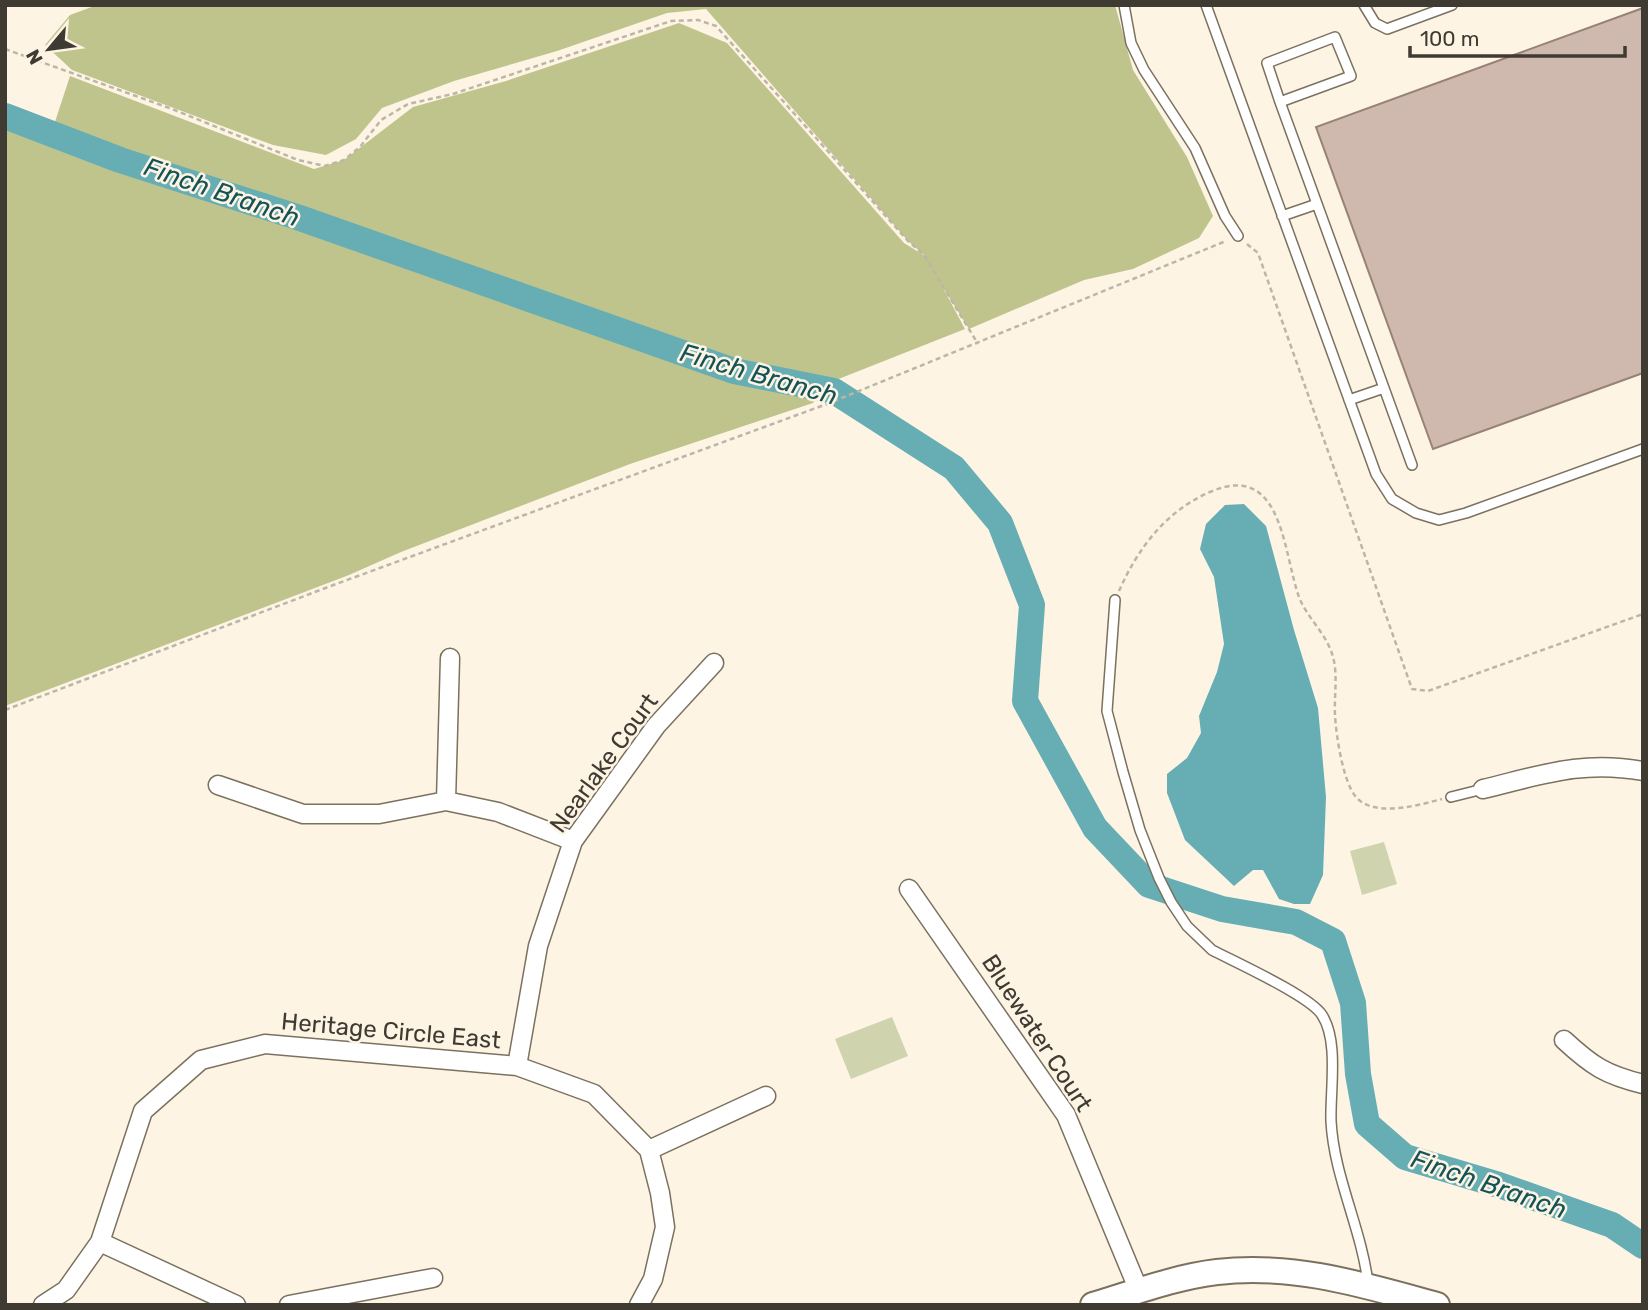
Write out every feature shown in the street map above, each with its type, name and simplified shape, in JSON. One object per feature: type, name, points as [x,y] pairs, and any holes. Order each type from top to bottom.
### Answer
[{"type":"street","points":[[446,801],[450,658]]},
{"type":"street","name":"Nearlake Court","points":[[517,1066],[538,946],[573,841],[656,726],[714,663]]},
{"type":"street","points":[[1483,789],[1575,767],[1614,766],[1643,771]]},
{"type":"street","points":[[218,785],[303,814],[379,814],[446,801],[498,812],[573,841]]},
{"type":"street","name":"Bluewater Court","points":[[909,889],[1066,1115],[1139,1291]]},
{"type":"street","points":[[1564,1040],[1590,1064],[1617,1077],[1643,1084]]},
{"type":"street","name":"Heritage Circle East","points":[[43,1305],[66,1290],[100,1242],[143,1111],[201,1060],[265,1044],[517,1066],[594,1094],[649,1150]]},
{"type":"street","points":[[639,1305],[653,1279],[665,1227],[649,1150],[766,1096]]},
{"type":"street","points":[[100,1242],[236,1305]]},
{"type":"street","points":[[1093,1305],[1214,1272],[1250,1269],[1323,1276],[1368,1285],[1398,1300],[1437,1305]]},
{"type":"street","points":[[289,1305],[433,1278]]},
{"type":"lane","points":[[1124,5],[1131,43],[1144,70],[1195,148],[1225,216],[1238,236]]},
{"type":"lane","points":[[1206,5],[1376,474],[1392,499],[1416,513],[1439,520],[1466,513],[1643,449]]},
{"type":"lane","points":[[1364,5],[1375,23],[1387,29],[1452,5]]},
{"type":"lane","points":[[1280,102],[1351,76],[1335,37],[1267,63],[1280,102],[1412,465]]},
{"type":"lane","points":[[1282,216],[1317,204]]},
{"type":"lane","points":[[1349,400],[1384,388]]},
{"type":"lane","points":[[1115,600],[1107,711],[1140,830],[1159,878],[1187,926],[1212,950],[1307,1000],[1321,1013],[1329,1028],[1332,1068],[1331,1121],[1336,1164],[1358,1233],[1368,1285]]},
{"type":"lane","points":[[1451,797],[1483,789]]},
{"type":"path","points":[[5,49],[172,109],[298,160],[325,166],[344,160],[382,120],[408,104],[453,94],[671,21],[698,20],[716,26],[740,50],[908,241],[924,255],[978,344]]},
{"type":"path","points":[[5,710],[342,582],[827,404],[1238,236],[1258,253],[1412,689],[1428,691],[1643,614]]},
{"type":"path","points":[[1115,600],[1131,564],[1144,544],[1172,514],[1194,499],[1231,486],[1250,488],[1261,494],[1271,505],[1279,522],[1300,600],[1333,657],[1335,718],[1347,781],[1356,797],[1367,804],[1391,809],[1412,807],[1451,797]]},
{"type":"green space","points":[[97,5],[1115,5],[1133,70],[1187,157],[1213,216],[1199,238],[1133,269],[1084,280],[969,329],[942,286],[965,329],[836,380],[813,403],[630,464],[5,706],[5,108],[53,128],[70,76],[314,169],[344,160],[413,107],[506,81],[679,23],[727,43],[904,243],[925,256],[908,241],[706,9],[667,13],[557,51],[454,81],[382,108],[356,139],[326,155],[273,145],[72,70],[45,45],[70,15]]},
{"type":"green space","points":[[1384,842],[1397,884],[1362,895],[1350,851]]},
{"type":"green space","points":[[892,1017],[908,1056],[851,1079],[835,1039]]},
{"type":"water","points":[[1244,504],[1266,526],[1318,708],[1326,797],[1323,875],[1310,904],[1294,904],[1279,899],[1263,870],[1253,870],[1234,886],[1185,840],[1167,793],[1167,774],[1187,758],[1201,733],[1199,716],[1217,672],[1224,644],[1214,577],[1200,549],[1206,524],[1225,505]]},
{"type":"building","points":[[1643,8],[1643,373],[1433,449],[1316,127]]},
{"type":"waterway","name":"Finch Branch","points":[[5,116],[120,160],[297,217],[734,371],[834,391],[954,468],[1000,523],[1032,605],[1025,701],[1095,828],[1149,885],[1222,909],[1296,922],[1333,941],[1353,1003],[1358,1074],[1367,1124],[1405,1157],[1499,1185],[1612,1225],[1643,1246]]}]
